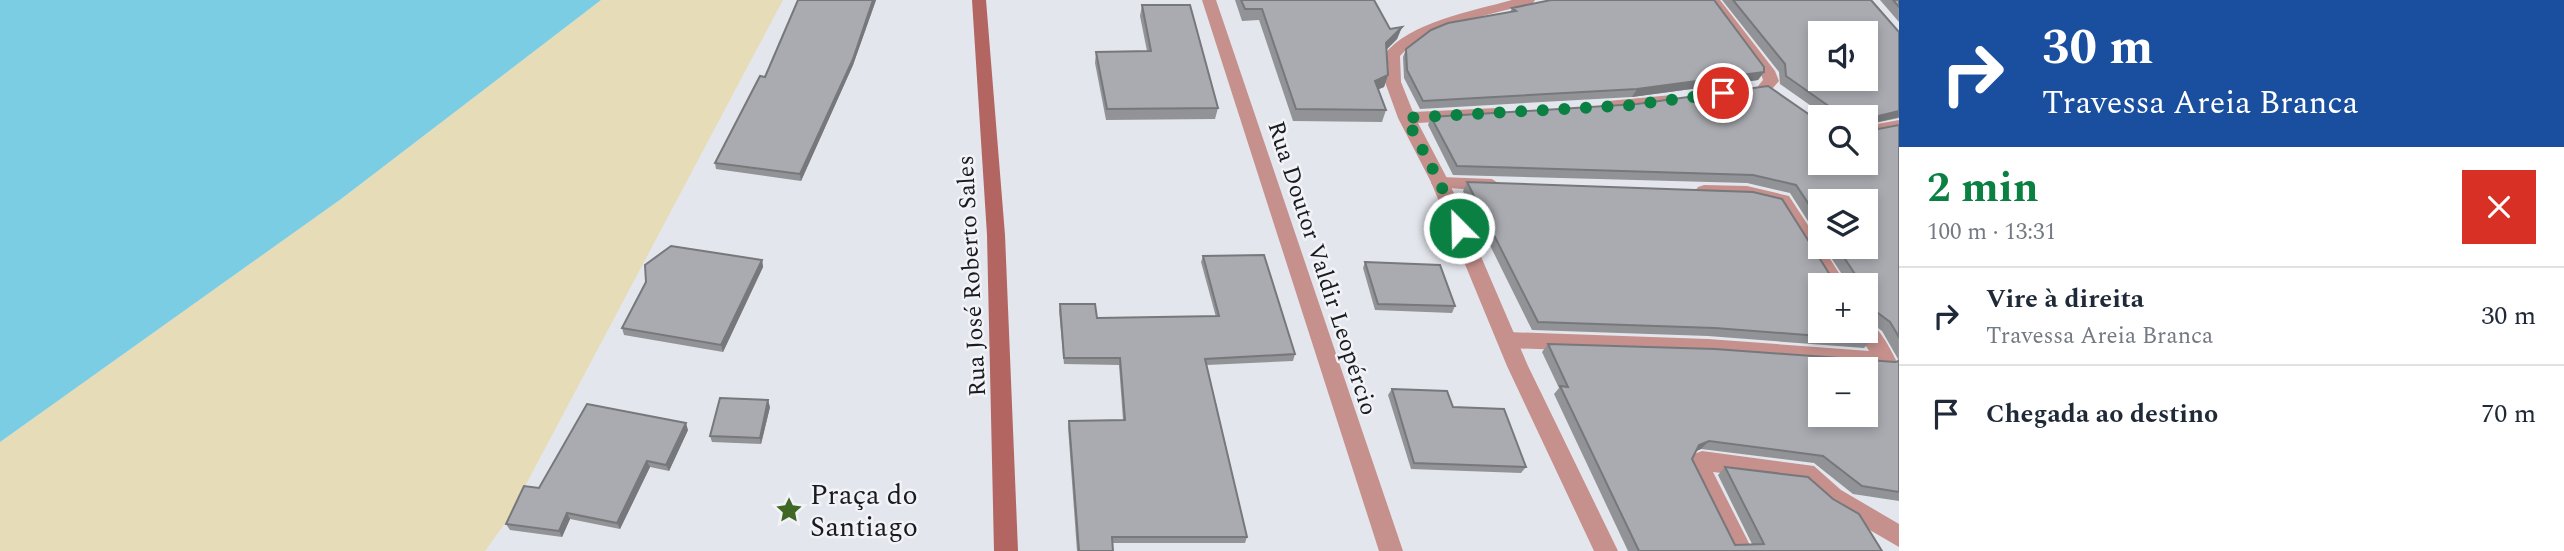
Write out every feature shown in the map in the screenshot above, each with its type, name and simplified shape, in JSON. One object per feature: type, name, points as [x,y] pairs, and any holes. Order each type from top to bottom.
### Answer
[{"type":"main road","name":"Rua José Roberto Sales","points":[[979,0],[996,234],[1006,551]]},
{"type":"street","name":"Rua Doutor Valdir Leopércio","points":[[1209,0],[1391,551]]},
{"type":"street","points":[[1528,0],[1446,24],[1401,45],[1392,56],[1390,70],[1406,118],[1440,183],[1507,340],[1606,551]]},
{"type":"street","points":[[1713,0],[1769,74],[1771,81],[1766,89]]},
{"type":"street","points":[[1592,107],[1688,98]]},
{"type":"street","points":[[1406,118],[1511,112]]},
{"type":"street","points":[[1878,129],[1899,125]]},
{"type":"street","points":[[1440,183],[1508,185]]},
{"type":"street","points":[[1685,191],[1747,192],[1783,200],[1829,273]]},
{"type":"street","points":[[1507,340],[1708,347],[1886,360],[1875,343]]},
{"type":"street","points":[[1741,551],[1698,466],[1702,461],[1806,473],[1833,497],[1899,536]]},
{"type":"sand","points":[[601,0],[783,0],[506,522],[485,551],[0,551],[0,442],[341,199]]},
{"type":"water","points":[[0,0],[601,0],[341,199],[0,442]]},
{"type":"building","points":[[798,0],[873,0],[853,59],[800,174],[715,163],[760,76],[765,77]]},
{"type":"building","points":[[1241,0],[1374,0],[1390,29],[1402,27],[1386,43],[1388,75],[1375,81],[1386,110],[1296,109],[1262,9],[1245,9]]},
{"type":"building","points":[[1551,0],[1714,0],[1764,67],[1764,72],[1637,89],[1423,101],[1407,70],[1406,49],[1431,30],[1448,23],[1516,11],[1512,8]]},
{"type":"building","points":[[1733,0],[1871,0],[1899,32],[1899,111],[1878,116],[1878,105],[1827,105],[1786,76],[1785,64]]},
{"type":"building","points":[[1142,5],[1190,5],[1218,108],[1107,109],[1096,52],[1151,51]]},
{"type":"building","points":[[1768,86],[1808,114],[1808,175],[1878,175],[1878,129],[1899,125],[1899,337],[1890,322],[1878,313],[1878,273],[1854,273],[1845,259],[1878,259],[1878,189],[1808,189],[1808,203],[1796,185],[1753,175],[1457,166],[1431,117],[1637,104]]},
{"type":"building","points":[[1467,182],[1753,192],[1782,199],[1808,240],[1808,259],[1820,259],[1829,273],[1808,273],[1808,335],[1715,328],[1538,322]]},
{"type":"building","points":[[671,246],[762,260],[721,345],[622,328],[646,282],[645,265]]},
{"type":"building","points":[[1264,255],[1295,354],[1205,359],[1247,537],[1112,537],[1113,551],[1079,551],[1069,421],[1125,420],[1120,358],[1064,358],[1060,304],[1095,304],[1097,318],[1219,316],[1203,256]]},
{"type":"building","points":[[1365,262],[1440,265],[1455,306],[1378,304]]},
{"type":"building","points":[[1548,344],[1715,349],[1826,357],[1808,357],[1808,427],[1878,427],[1878,361],[1899,361],[1899,492],[1862,486],[1823,456],[1709,441],[1699,445],[1692,459],[1735,545],[1764,544],[1725,467],[1808,477],[1833,499],[1859,514],[1882,551],[1639,551],[1560,386],[1568,387]]},
{"type":"building","points":[[1392,389],[1447,391],[1453,407],[1504,409],[1526,467],[1414,463]]},
{"type":"building","points":[[720,398],[768,400],[760,438],[710,436]]},
{"type":"building","points":[[587,404],[686,423],[666,465],[647,461],[617,523],[567,513],[559,531],[506,524],[524,486],[539,488]]},
{"type":"place","name":"Praça do Santiago","points":[[789,510]]},
{"type":"route","points":[[1459,228],[1440,183],[1406,118],[1632,105],[1723,93]]}]
